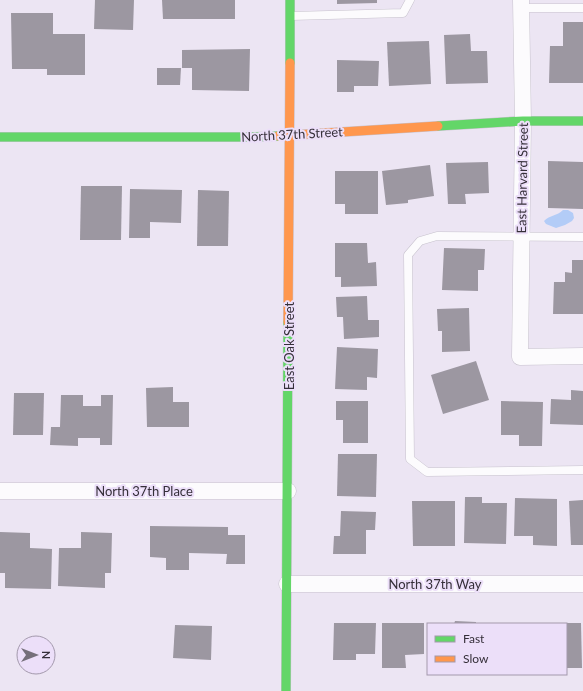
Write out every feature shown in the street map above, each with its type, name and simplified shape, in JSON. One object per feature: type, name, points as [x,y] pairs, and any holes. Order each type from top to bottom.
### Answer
[{"type":"street","name":"East Oak Street","points":[[286,691],[290,0]]},
{"type":"street","name":"East Harvard Street","points":[[521,4],[523,121],[520,357],[583,356]]},
{"type":"street","name":"North 37th Street","points":[[0,137],[255,137],[523,121],[583,121]]},
{"type":"street","name":"North 37th Place","points":[[0,491],[288,490]]},
{"type":"street","name":"North 37th Way","points":[[287,584],[583,584]]},
{"type":"lane","points":[[290,16],[402,13],[410,0]]},
{"type":"lane","points":[[521,4],[583,8]]},
{"type":"lane","points":[[583,237],[437,236],[420,241],[408,255],[410,459],[427,472],[583,470]]},
{"type":"water","points":[[563,210],[568,210],[573,213],[574,218],[572,221],[556,228],[546,224],[544,221],[546,219]]},
{"type":"building","points":[[95,0],[134,0],[133,30],[94,29]]},
{"type":"building","points":[[162,0],[235,0],[235,19],[163,19]]},
{"type":"building","points":[[337,0],[377,0],[377,3],[337,4]]},
{"type":"building","points":[[11,13],[53,13],[53,34],[85,34],[85,75],[47,75],[47,69],[12,69]]},
{"type":"building","points":[[563,22],[583,22],[583,83],[549,83],[550,46],[563,46]]},
{"type":"building","points":[[470,34],[471,51],[487,51],[488,83],[446,84],[444,35]]},
{"type":"building","points":[[429,41],[431,84],[389,86],[387,42]]},
{"type":"building","points":[[250,49],[249,91],[192,90],[192,68],[182,68],[182,50]]},
{"type":"building","points":[[337,60],[379,61],[378,86],[354,86],[354,92],[337,92]]},
{"type":"building","points":[[157,68],[181,68],[180,85],[157,85]]},
{"type":"building","points":[[548,161],[583,162],[583,209],[548,208]]},
{"type":"building","points":[[488,162],[489,193],[465,194],[466,204],[448,204],[446,163]]},
{"type":"building","points":[[430,165],[434,196],[408,200],[408,203],[386,205],[382,171]]},
{"type":"building","points":[[335,171],[378,171],[378,214],[345,214],[345,204],[335,204]]},
{"type":"building","points":[[81,186],[122,186],[121,240],[80,240]]},
{"type":"building","points":[[130,189],[182,190],[181,223],[150,222],[150,238],[129,238]]},
{"type":"building","points":[[198,190],[229,191],[228,246],[197,246]]},
{"type":"building","points":[[335,243],[367,243],[368,263],[376,262],[377,286],[341,287],[341,277],[335,277]]},
{"type":"building","points":[[444,248],[485,249],[484,270],[478,270],[478,291],[442,290]]},
{"type":"building","points":[[572,260],[583,260],[583,314],[553,314],[554,282],[565,282],[565,272],[572,273]]},
{"type":"building","points":[[367,296],[368,320],[379,320],[379,337],[344,339],[343,317],[337,317],[336,297]]},
{"type":"building","points":[[469,308],[470,351],[442,352],[442,331],[438,331],[437,309]]},
{"type":"building","points":[[337,347],[378,349],[377,378],[367,377],[367,390],[335,389]]},
{"type":"building","points":[[476,361],[489,400],[443,414],[431,375]]},
{"type":"building","points":[[173,387],[173,402],[189,402],[189,427],[147,427],[146,388]]},
{"type":"building","points":[[571,390],[583,391],[583,425],[550,424],[551,399],[571,400]]},
{"type":"building","points":[[14,393],[44,393],[43,435],[13,435]]},
{"type":"building","points":[[61,395],[83,395],[83,406],[101,406],[101,395],[113,395],[112,445],[100,445],[100,438],[78,438],[78,446],[50,445],[51,427],[60,427]]},
{"type":"building","points":[[336,401],[368,401],[368,443],[343,443],[343,420],[336,420]]},
{"type":"building","points":[[501,401],[543,402],[542,446],[519,446],[519,435],[501,435]]},
{"type":"building","points":[[338,454],[377,454],[376,497],[337,496]]},
{"type":"building","points":[[465,497],[482,497],[482,503],[507,503],[506,544],[464,543]]},
{"type":"building","points":[[515,498],[557,499],[557,546],[533,545],[533,536],[514,536]]},
{"type":"building","points":[[583,500],[583,545],[571,545],[569,501]]},
{"type":"building","points":[[412,501],[455,501],[455,546],[413,546]]},
{"type":"building","points":[[341,511],[376,512],[375,530],[366,530],[366,554],[333,554],[334,536],[340,536]]},
{"type":"building","points":[[150,526],[228,527],[228,535],[245,535],[245,564],[226,564],[227,554],[189,553],[189,570],[166,570],[166,558],[150,557]]},
{"type":"building","points":[[0,532],[30,533],[30,548],[52,549],[51,589],[5,588],[5,573],[0,573]]},
{"type":"building","points":[[81,532],[112,533],[111,573],[105,573],[105,588],[58,586],[59,548],[81,548]]},
{"type":"building","points":[[455,621],[476,622],[476,623],[454,623]]},
{"type":"building","points":[[334,623],[376,623],[375,654],[356,654],[356,660],[333,660]]},
{"type":"building","points":[[382,623],[424,623],[424,654],[405,655],[406,668],[382,668]]},
{"type":"building","points":[[567,623],[581,623],[582,668],[567,668]]},
{"type":"building","points":[[175,625],[212,626],[211,660],[173,658]]},
{"type":"traffic: fast","points":[[290,0],[290,63]]},
{"type":"traffic: fast","points":[[438,126],[523,121],[583,121]]},
{"type":"traffic: fast","points":[[0,137],[278,136]]},
{"type":"traffic: fast","points":[[286,691],[288,322]]},
{"type":"traffic: slow","points":[[288,322],[290,63]]},
{"type":"traffic: slow","points":[[278,136],[438,126]]}]
